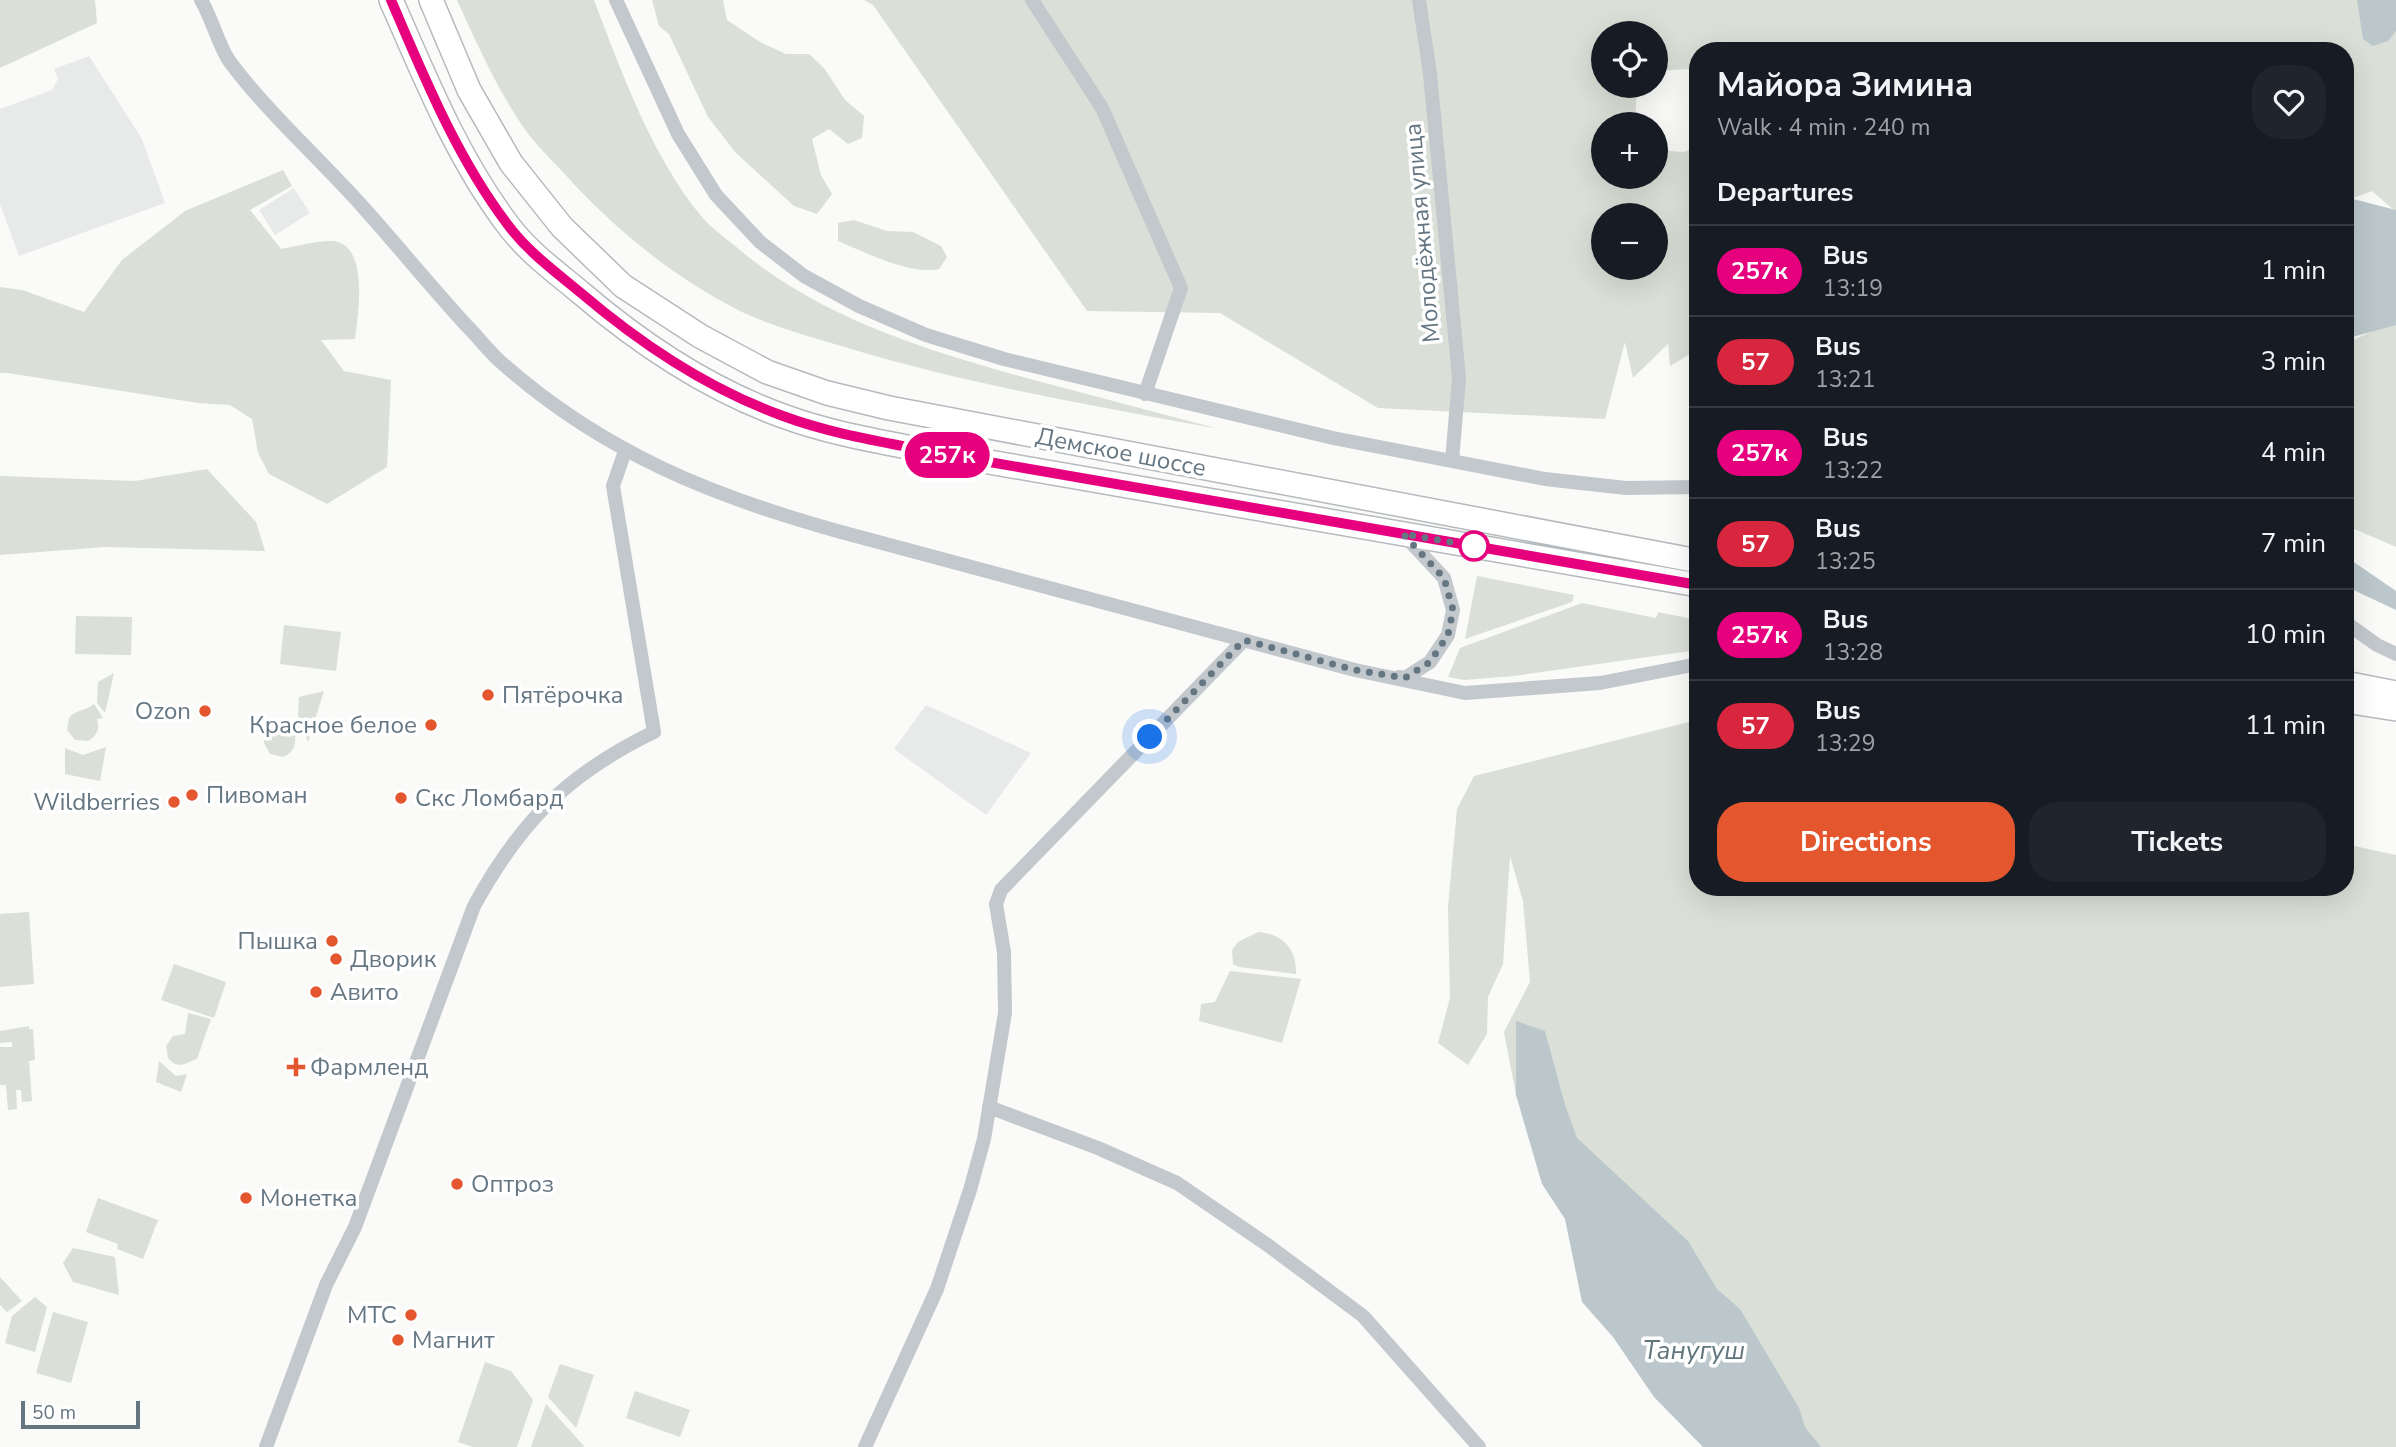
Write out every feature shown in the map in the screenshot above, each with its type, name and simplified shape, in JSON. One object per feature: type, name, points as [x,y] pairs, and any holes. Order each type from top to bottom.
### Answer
[{"type":"main road","name":"Демское шоссе","points":[[391,0],[469,166],[509,226],[538,258],[611,318],[663,357],[717,388],[784,416],[858,436],[943,454],[1689,583]]},
{"type":"main road","name":"Демское шоссе","points":[[431,0],[469,90],[511,163],[562,227],[623,286],[700,336],[767,372],[827,393],[889,408],[1689,559]]},
{"type":"main road","points":[[2354,685],[2396,693]]},
{"type":"main road","points":[[2354,702],[2396,709]]},
{"type":"street","points":[[201,0],[228,59],[261,99],[362,206],[502,363],[557,408],[625,451],[721,495],[771,512],[1355,670],[1465,693],[1600,683],[1689,666]]},
{"type":"street","points":[[212,0],[212,19]]},
{"type":"street","points":[[616,0],[678,134],[716,195],[760,242],[804,276],[859,306],[926,335],[1004,359],[1333,438],[1545,479],[1626,488],[1689,487]]},
{"type":"street","points":[[1032,0],[1102,108],[1181,288],[1145,394]]},
{"type":"street","name":"Молодёжная улица","points":[[1419,0],[1430,74],[1459,378],[1452,461]]},
{"type":"street","points":[[266,1447],[330,1276],[355,1227],[474,906],[512,843],[551,800],[596,764],[654,732],[613,486],[625,451]]},
{"type":"street","points":[[1355,670],[1405,678],[1430,662],[1448,635],[1453,610],[1444,578],[1403,534]]},
{"type":"street","points":[[2354,628],[2377,645],[2396,654]]},
{"type":"street","points":[[865,1447],[937,1289],[971,1190],[1005,1013],[1004,952],[996,904],[1000,890],[1244,640]]},
{"type":"street","points":[[989,1107],[1098,1148],[1177,1183],[1269,1246],[1363,1315],[1479,1447]]},
{"type":"shaded area","points":[[0,0],[95,0],[97,23],[0,68]]},
{"type":"shaded area","points":[[457,0],[594,0],[653,142],[684,194],[713,228],[766,270],[800,292],[874,328],[951,356],[1219,429],[1033,394],[894,361],[778,326],[738,310],[713,296],[666,265],[621,230],[580,191],[533,139],[499,86]]},
{"type":"shaded area","points":[[652,0],[723,0],[727,20],[760,42],[786,54],[809,54],[824,68],[845,100],[864,116],[862,138],[848,144],[829,129],[812,139],[821,175],[832,194],[817,214],[794,206],[736,153],[708,117],[669,34],[659,26]]},
{"type":"shaded area","points":[[864,0],[2396,0],[2396,212],[2372,191],[2354,198],[2354,42],[1689,42],[1689,70],[1668,70],[1668,21],[1591,21],[1591,98],[1636,98],[1636,112],[1591,112],[1591,189],[1668,189],[1668,151],[1689,150],[1689,355],[1670,366],[1668,344],[1633,378],[1625,342],[1605,419],[1378,408],[1220,313],[1087,311],[873,5]]},
{"type":"shaded area","points":[[89,56],[142,139],[165,203],[19,256],[0,204],[0,109],[52,90],[58,79],[54,69]]},
{"type":"shaded area","points":[[283,170],[292,186],[250,210],[281,249],[331,241],[343,245],[352,253],[359,281],[355,339],[321,340],[344,371],[391,380],[387,467],[327,504],[269,474],[258,453],[252,419],[230,405],[198,403],[0,373],[0,287],[22,290],[84,312],[122,260],[185,211]]},
{"type":"shaded area","points":[[294,188],[310,213],[275,235],[259,210]]},
{"type":"shaded area","points":[[854,220],[887,231],[913,232],[941,246],[947,257],[939,269],[927,270],[902,266],[875,257],[838,241],[838,223]]},
{"type":"shaded area","points":[[2396,320],[2396,547],[2354,529],[2354,340]]},
{"type":"shaded area","points":[[207,469],[256,522],[265,551],[105,547],[0,555],[0,476],[135,481]]},
{"type":"shaded area","points":[[1477,576],[1574,595],[1572,602],[1465,639]]},
{"type":"shaded area","points":[[1582,603],[1656,618],[1658,612],[1689,618],[1689,651],[1514,676],[1464,680],[1448,677],[1460,648]]},
{"type":"shaded area","points":[[76,616],[132,617],[131,655],[75,654]]},
{"type":"shaded area","points":[[284,625],[341,632],[336,671],[280,664]]},
{"type":"shaded area","points":[[114,673],[105,713],[97,703],[98,682]]},
{"type":"shaded area","points":[[324,691],[308,742],[298,716],[299,697]]},
{"type":"shaded area","points":[[94,704],[103,718],[97,719],[97,732],[88,741],[75,740],[67,730],[69,718]]},
{"type":"shaded area","points":[[926,705],[1031,753],[986,815],[894,749]]},
{"type":"shaded area","points":[[297,720],[302,733],[295,737],[291,752],[283,757],[270,754],[264,743],[268,730]]},
{"type":"shaded area","points":[[1689,722],[1689,896],[2354,896],[2354,846],[2396,855],[2396,1447],[1762,1447],[1516,1095],[1504,1032],[1530,982],[1523,901],[1510,856],[1503,964],[1488,997],[1487,1034],[1468,1065],[1438,1043],[1450,998],[1448,907],[1457,809],[1474,776]]},
{"type":"shaded area","points":[[106,747],[100,781],[65,774],[65,748],[83,755]]},
{"type":"shaded area","points":[[29,912],[34,984],[0,987],[0,914]]},
{"type":"shaded area","points":[[1258,932],[1275,936],[1287,944],[1294,957],[1296,974],[1233,964],[1232,950],[1238,942]]},
{"type":"shaded area","points":[[174,964],[226,982],[214,1018],[161,1000]]},
{"type":"shaded area","points":[[1230,971],[1301,979],[1282,1043],[1199,1021],[1201,1004],[1215,1002]]},
{"type":"shaded area","points":[[188,1013],[211,1019],[197,1059],[179,1065],[168,1058],[166,1046],[173,1036],[185,1034]]},
{"type":"shaded area","points":[[29,1026],[29,1029],[33,1029],[35,1060],[29,1061],[32,1101],[22,1102],[21,1090],[16,1090],[17,1109],[8,1110],[6,1085],[0,1085],[0,1047],[12,1047],[12,1042],[0,1043],[0,1031]]},
{"type":"shaded area","points":[[159,1061],[176,1076],[187,1074],[181,1092],[156,1082]]},
{"type":"shaded area","points":[[98,1198],[158,1220],[143,1259],[117,1249],[118,1244],[86,1232]]},
{"type":"shaded area","points":[[73,1248],[115,1257],[119,1295],[73,1282],[63,1263]]},
{"type":"shaded area","points":[[0,1277],[22,1301],[7,1312],[0,1305]]},
{"type":"shaded area","points":[[35,1297],[47,1307],[35,1352],[5,1343],[12,1316]]},
{"type":"shaded area","points":[[53,1312],[88,1322],[71,1383],[36,1373]]},
{"type":"shaded area","points":[[485,1362],[511,1371],[533,1400],[517,1447],[473,1447],[458,1442]]},
{"type":"shaded area","points":[[560,1364],[594,1375],[576,1428],[548,1397]]},
{"type":"shaded area","points":[[635,1391],[690,1410],[680,1437],[626,1418]]},
{"type":"shaded area","points":[[546,1404],[584,1446],[583,1447],[531,1447]]},
{"type":"water","points":[[2357,0],[2396,0],[2396,31],[2388,41],[2373,46],[2363,39]]},
{"type":"water","points":[[2354,199],[2396,210],[2396,325],[2354,337]]},
{"type":"water","points":[[2354,562],[2396,591],[2396,610],[2354,590]]},
{"type":"water","name":"Танугуш","points":[[1516,1021],[1545,1031],[1577,1138],[1688,1241],[1717,1289],[1740,1309],[1799,1408],[1805,1427],[1821,1447],[1703,1447],[1654,1397],[1613,1337],[1582,1302],[1565,1219],[1542,1184],[1516,1095]]},
{"type":"bus line","name":"257к","points":[[391,0],[469,166],[509,226],[538,258],[611,318],[663,357],[717,388],[784,416],[858,436],[943,454],[1689,583]]},
{"type":"place","name":"Пятёрочка","points":[[488,695]]},
{"type":"place","name":"Ozon","points":[[205,711]]},
{"type":"place","name":"Красное белое","points":[[431,725]]},
{"type":"place","name":"Пивоман","points":[[192,795]]},
{"type":"place","name":"Скс Ломбард","points":[[401,798]]},
{"type":"place","name":"Wildberries","points":[[174,802]]},
{"type":"place","name":"Пышка","points":[[332,941]]},
{"type":"place","name":"Дворик","points":[[336,959]]},
{"type":"place","name":"Авито","points":[[316,992]]},
{"type":"place","name":"Фармленд","points":[[296,1067]]},
{"type":"place","name":"Оптроз","points":[[457,1184]]},
{"type":"place","name":"Монетка","points":[[246,1198]]},
{"type":"place","name":"МТС","points":[[411,1315]]},
{"type":"place","name":"Магнит","points":[[398,1340]]},
{"type":"route","points":[[1150,737],[1244,640],[1355,670],[1405,678],[1430,662],[1448,635],[1453,610],[1444,578],[1403,534],[1486,548],[1474,546]]}]
